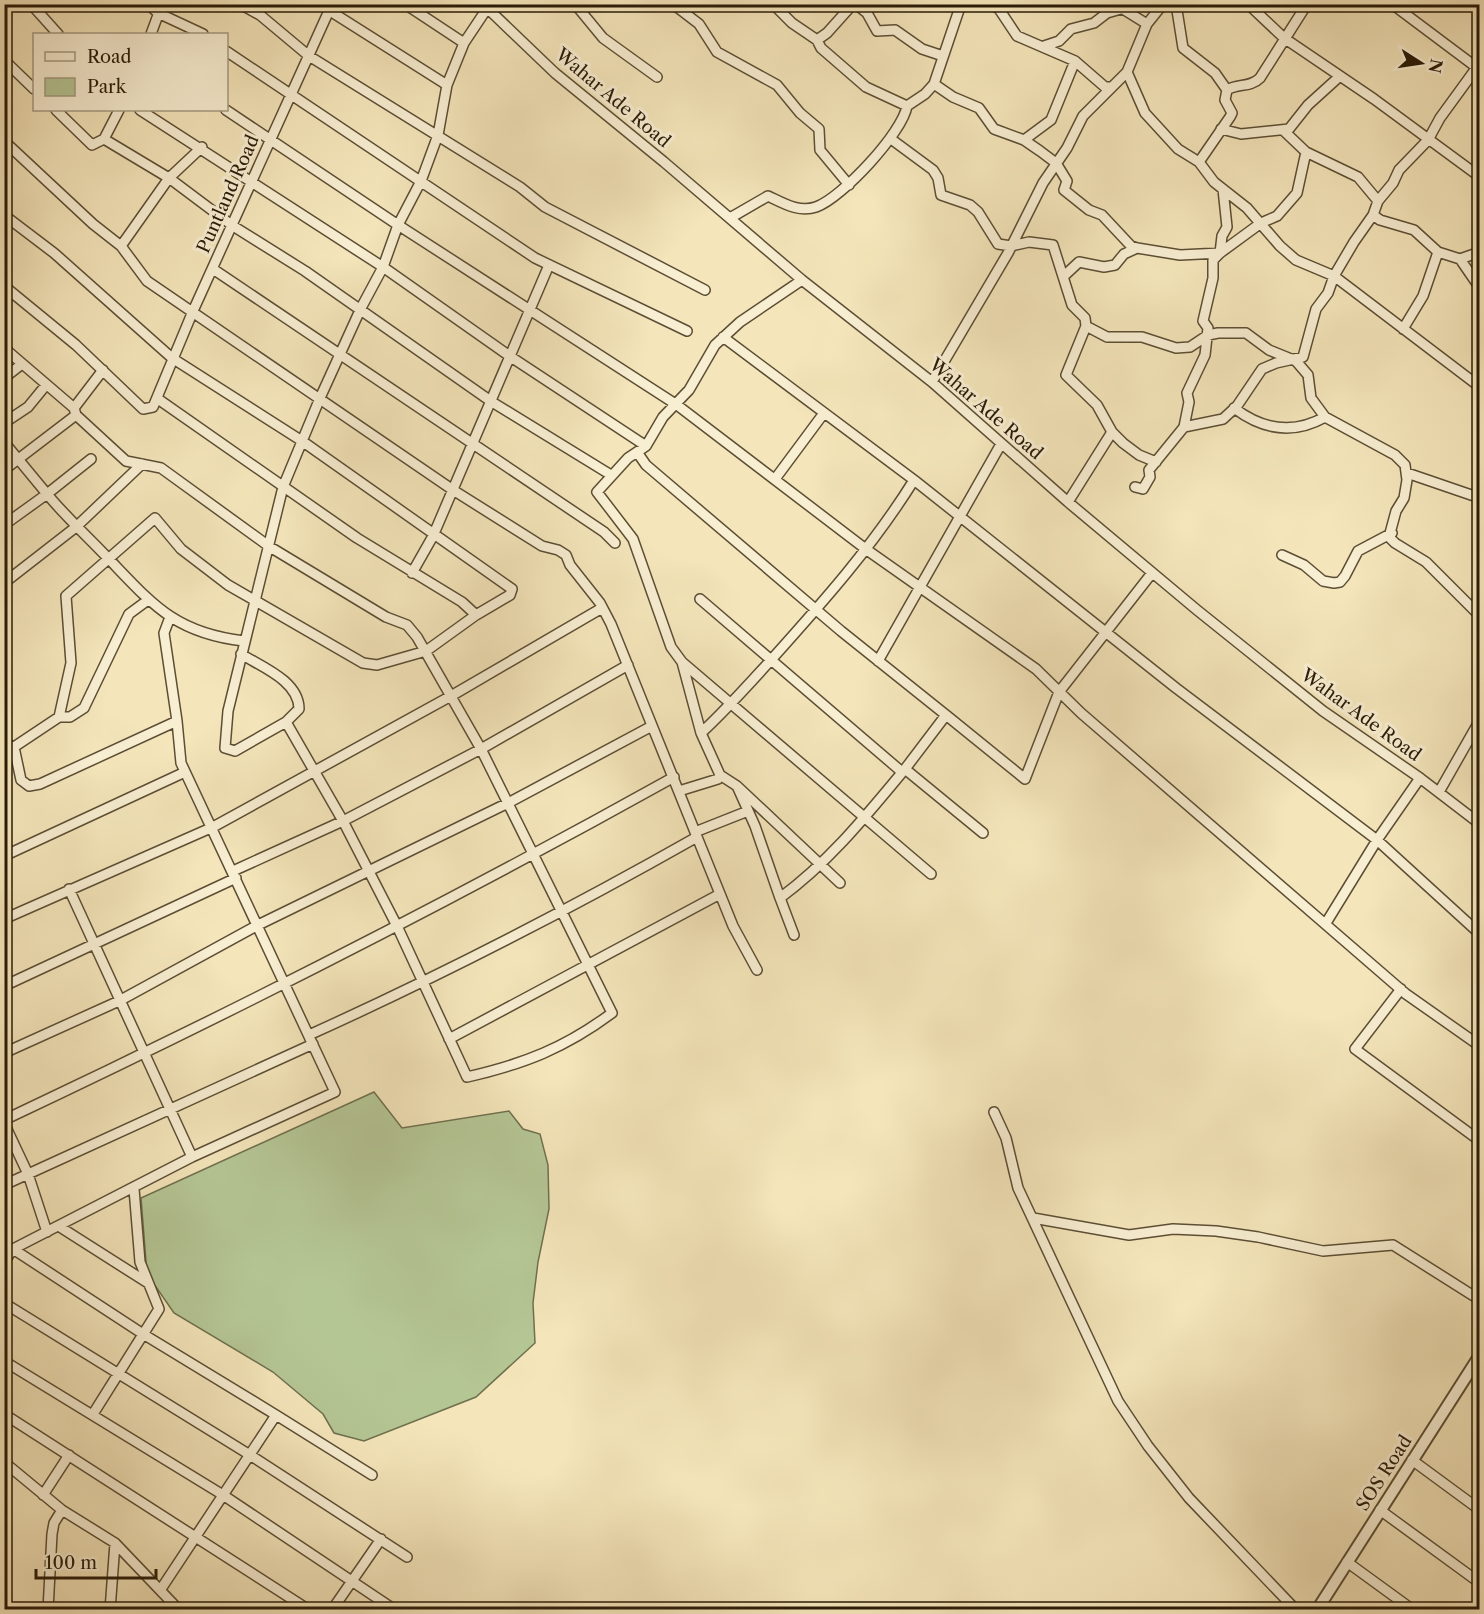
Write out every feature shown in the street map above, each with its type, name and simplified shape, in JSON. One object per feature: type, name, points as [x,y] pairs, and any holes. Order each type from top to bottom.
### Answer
[{"type":"street","points":[[4,11],[10,4]]},
{"type":"street","points":[[31,4],[57,33]]},
{"type":"street","points":[[148,4],[201,33]]},
{"type":"street","points":[[240,4],[260,15],[309,56],[520,187],[545,207],[705,290]]},
{"type":"street","points":[[405,4],[464,43]]},
{"type":"street","points":[[575,4],[603,38],[657,77]]},
{"type":"street","points":[[673,4],[699,24],[720,54],[735,60],[780,88],[800,113],[819,129],[820,150],[849,185]]},
{"type":"street","points":[[773,4],[792,23],[817,40],[821,48],[866,87],[907,106]]},
{"type":"street","points":[[817,40],[855,4],[867,13],[877,31],[895,30],[922,49],[943,56]]},
{"type":"street","points":[[992,4],[1000,11],[1017,36],[1075,62],[1105,87],[1111,87]]},
{"type":"street","points":[[932,382],[1083,116],[1127,72],[1147,24],[1163,4]]},
{"type":"street","points":[[1176,4],[1183,48],[1215,73],[1227,90],[1225,100],[1232,113],[1199,162]]},
{"type":"street","points":[[1248,4],[1284,39],[1340,76],[1479,177]]},
{"type":"street","points":[[1227,90],[1234,86],[1254,84],[1307,4]]},
{"type":"street","points":[[1184,427],[1223,419],[1234,408],[1262,369],[1303,357],[1316,309],[1328,293],[1334,276],[1373,215],[1378,201],[1393,183],[1399,170],[1428,140],[1440,118],[1478,67],[1392,4]]},
{"type":"street","points":[[730,218],[768,196],[796,208],[817,207],[849,185],[891,139],[906,114],[907,106],[925,94],[934,84],[943,56],[952,39],[959,5]]},
{"type":"street","points":[[241,654],[288,683],[295,691],[299,709],[286,722],[235,751],[225,748],[228,711],[241,654],[244,641],[254,600],[270,547],[283,487],[360,308],[383,267],[398,225],[421,181],[438,135],[447,85],[464,43],[486,6]]},
{"type":"street","name":"Wahar Ade Road","points":[[486,6],[555,73],[802,280],[932,382],[1152,573],[1323,711],[1420,778],[1479,824]]},
{"type":"street","points":[[329,7],[447,85]]},
{"type":"street","name":"Puntland Road","points":[[158,399],[172,358],[329,7]]},
{"type":"street","points":[[1043,46],[1059,41],[1071,29],[1094,23],[1118,7],[1147,24]]},
{"type":"street","points":[[151,33],[160,9]]},
{"type":"street","points":[[228,52],[290,96],[549,265],[687,331]]},
{"type":"street","points":[[4,60],[33,87]]},
{"type":"street","points":[[1024,140],[1052,120],[1075,62]]},
{"type":"street","points":[[1127,72],[1145,113],[1165,136],[1199,162],[1222,189],[1261,223],[1280,246],[1296,260],[1334,276],[1479,387]]},
{"type":"street","points":[[1221,129],[1240,134],[1289,129],[1308,105],[1340,76]]},
{"type":"street","points":[[934,84],[953,96],[980,108],[994,129],[1024,140],[1056,164],[1067,181],[1064,190],[1089,210],[1102,215],[1131,246],[1180,255],[1220,252]]},
{"type":"street","points":[[57,111],[92,145],[104,139],[118,111]]},
{"type":"street","points":[[142,111],[202,147],[251,183],[383,267],[511,357],[646,446]]},
{"type":"street","points":[[228,111],[398,225],[677,405],[867,550],[1036,669],[1059,692],[1401,989],[1479,1046]]},
{"type":"street","points":[[1284,131],[1306,152],[1358,177],[1378,201]]},
{"type":"street","points":[[104,139],[170,178],[233,226],[360,308],[492,402],[611,475]]},
{"type":"street","points":[[891,139],[933,170],[938,178],[941,195],[970,205],[978,212],[998,244],[1011,246],[1029,242],[1053,245],[1065,275],[1072,305],[1085,318],[1086,326],[1066,375],[1097,405],[1112,432],[1130,450],[1156,462]]},
{"type":"street","points":[[4,141],[93,224],[121,246],[147,281],[453,490],[542,546],[558,550],[566,555],[570,565],[602,608],[628,665],[720,894],[757,970]]},
{"type":"street","points":[[121,246],[170,178],[202,147]]},
{"type":"street","points":[[1135,487],[1143,489],[1150,477],[1149,470],[1184,427],[1189,402],[1187,393],[1203,364],[1208,335],[1203,321],[1213,278],[1213,260],[1220,252],[1261,223],[1277,216],[1297,193],[1306,152]]},
{"type":"street","points":[[1220,252],[1222,236],[1227,227],[1222,189]]},
{"type":"street","points":[[4,215],[54,253],[172,358],[302,441],[433,536],[512,589],[510,595],[476,615],[426,651],[378,664],[363,663],[228,585],[181,549],[155,518],[66,596],[71,663],[59,717]]},
{"type":"street","points":[[1373,215],[1380,220],[1414,230],[1438,252],[1460,259],[1479,252]]},
{"type":"street","points":[[1065,275],[1079,262],[1104,267],[1115,265],[1124,254],[1137,248]]},
{"type":"street","points":[[1403,329],[1423,296],[1438,252]]},
{"type":"street","points":[[1460,259],[1479,288]]},
{"type":"street","points":[[412,573],[433,536],[475,443],[549,265]]},
{"type":"street","points":[[213,269],[475,443],[604,532],[615,543]]},
{"type":"street","points":[[802,280],[754,312],[723,338],[677,405],[663,417],[646,446],[611,475],[597,492],[633,539],[671,647],[682,662],[863,818],[931,873]]},
{"type":"street","points":[[4,286],[103,370],[142,409],[153,407],[158,399],[283,487],[412,573],[462,602],[476,615]]},
{"type":"street","points":[[1086,326],[1107,337],[1142,337],[1176,348],[1190,347],[1208,335],[1227,332],[1246,333],[1269,350],[1304,367],[1308,375],[1311,398],[1325,417],[1395,454],[1406,465],[1404,498],[1396,511],[1392,533],[1389,537],[1426,562],[1479,616]]},
{"type":"street","points":[[723,338],[914,480],[1105,631],[1377,840],[1479,934]]},
{"type":"street","points":[[4,348],[75,411],[126,461],[161,468],[270,547],[386,617],[407,625],[426,651],[481,749],[612,1013],[595,1025],[532,1059],[467,1077],[397,926],[366,872],[343,821],[286,722]]},
{"type":"street","points":[[4,378],[22,364]]},
{"type":"street","points":[[4,470],[75,411],[103,370]]},
{"type":"street","points":[[4,423],[28,407],[46,385]]},
{"type":"street","points":[[1234,408],[1246,417],[1287,430],[1302,428],[1325,417]]},
{"type":"street","points":[[775,479],[824,413]]},
{"type":"street","points":[[1068,502],[1112,432]]},
{"type":"street","points":[[4,442],[76,526],[148,600],[170,617],[213,638],[244,641]]},
{"type":"street","points":[[878,661],[1002,444]]},
{"type":"street","points":[[637,452],[646,465],[817,611],[1025,779],[1059,692],[1152,573]]},
{"type":"street","points":[[4,525],[91,459]]},
{"type":"street","points":[[4,583],[76,526],[142,464]]},
{"type":"street","points":[[1407,473],[1479,498]]},
{"type":"street","points":[[701,733],[731,705],[817,611],[867,550],[914,480]]},
{"type":"street","points":[[1282,555],[1304,565],[1323,581],[1334,583],[1345,576],[1358,551],[1392,533]]},
{"type":"street","points":[[700,599],[903,771],[983,833]]},
{"type":"street","points":[[148,600],[129,614],[84,708],[70,717],[59,717],[9,745],[21,780],[29,786],[40,784],[177,721]]},
{"type":"street","points":[[4,919],[213,827],[451,696],[602,608]]},
{"type":"street","points":[[4,1262],[9,1250],[60,1227],[192,1157],[335,1092],[213,827],[185,772],[179,751],[164,633],[170,617]]},
{"type":"street","points":[[682,662],[701,733],[720,775],[737,786],[840,883]]},
{"type":"street","points":[[4,986],[343,821],[481,749],[628,665]]},
{"type":"street","points":[[780,898],[820,865],[863,818],[946,716]]},
{"type":"street","points":[[4,1053],[119,1001],[258,925],[508,803],[652,726]]},
{"type":"street","points":[[1439,792],[1478,726]]},
{"type":"street","points":[[4,856],[185,772]]},
{"type":"street","points":[[679,791],[718,779],[720,775]]},
{"type":"street","points":[[47,1232],[28,1174],[4,1122],[144,1054],[533,856],[674,777]]},
{"type":"street","points":[[1326,923],[1377,840],[1420,778]]},
{"type":"street","points":[[737,786],[794,935]]},
{"type":"street","points":[[4,1185],[311,1040],[425,983],[563,913],[696,835],[748,811]]},
{"type":"street","points":[[69,889],[192,1157]]},
{"type":"street","points":[[449,1039],[588,967],[720,894]]},
{"type":"street","points":[[1401,989],[1355,1049],[1479,1141]]},
{"type":"street","points":[[994,1112],[1006,1137],[1018,1188],[1071,1306],[1118,1401],[1148,1446],[1189,1498],[1296,1610]]},
{"type":"street","points":[[93,1414],[159,1309],[140,1262],[136,1237],[134,1189]]},
{"type":"street","points":[[1033,1218],[1129,1234],[1173,1229],[1216,1231],[1258,1237],[1323,1251],[1393,1245],[1479,1300]]},
{"type":"street","points":[[60,1227],[148,1283]]},
{"type":"street","points":[[9,1250],[372,1475]]},
{"type":"street","points":[[4,1303],[250,1455],[407,1557]]},
{"type":"street","name":"SOS Road","points":[[1317,1610],[1479,1355]]},
{"type":"street","points":[[4,1361],[223,1495],[394,1610]]},
{"type":"street","points":[[4,1414],[309,1610]]},
{"type":"street","points":[[168,1610],[164,1593],[197,1536],[276,1415]]},
{"type":"street","points":[[43,1495],[69,1455]]},
{"type":"street","points":[[1412,1460],[1479,1510]]},
{"type":"street","points":[[4,1462],[62,1510],[115,1543],[179,1610]]},
{"type":"street","points":[[48,1610],[52,1534],[54,1524],[62,1510]]},
{"type":"street","points":[[1380,1510],[1479,1583]]},
{"type":"street","points":[[332,1610],[381,1539]]},
{"type":"street","points":[[110,1610],[115,1543]]},
{"type":"street","points":[[1347,1562],[1413,1610]]},
{"type":"green space","points":[[374,1092],[402,1128],[509,1111],[523,1129],[540,1134],[548,1165],[549,1209],[538,1262],[533,1303],[535,1343],[476,1397],[364,1441],[334,1433],[323,1414],[273,1372],[174,1313],[147,1274],[141,1198]]}]
